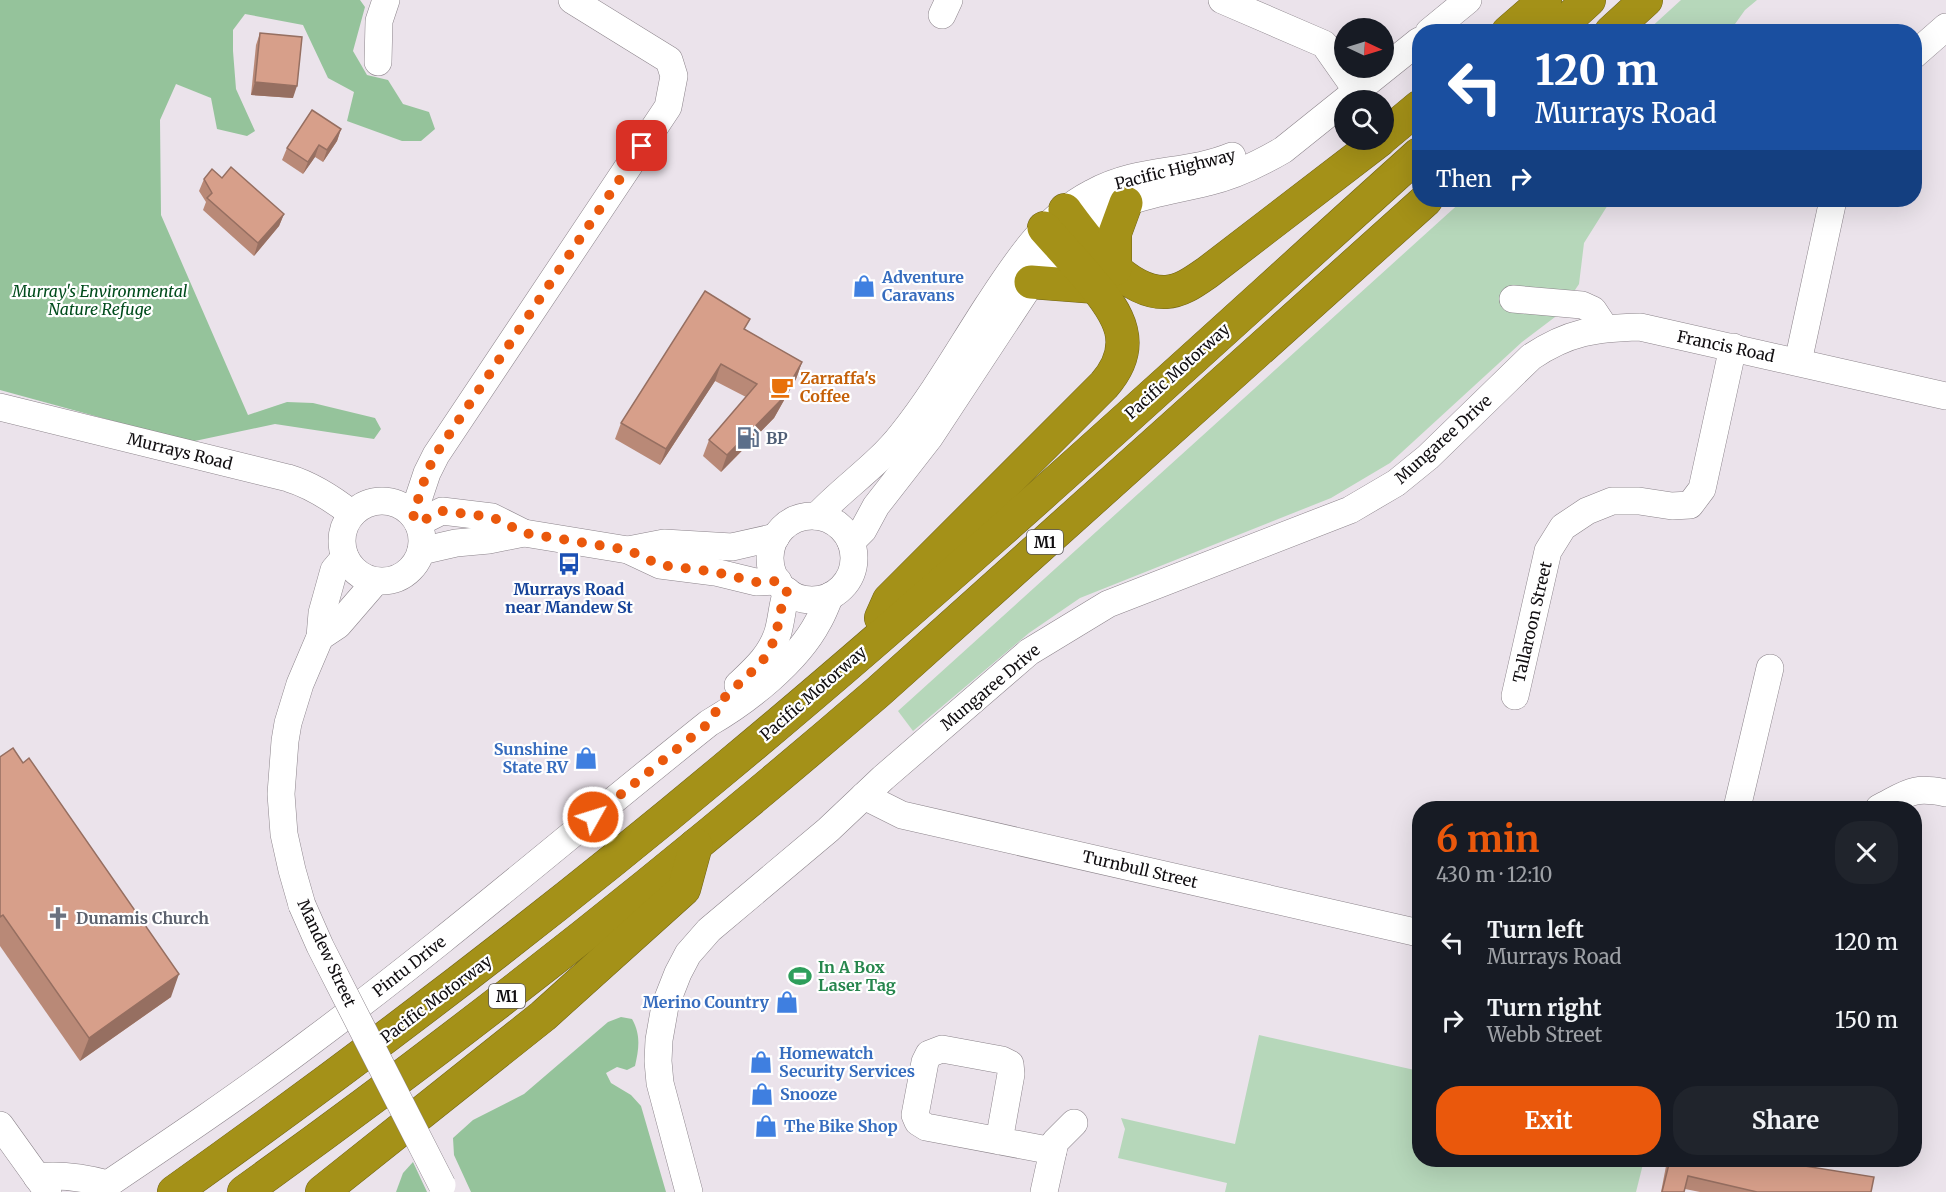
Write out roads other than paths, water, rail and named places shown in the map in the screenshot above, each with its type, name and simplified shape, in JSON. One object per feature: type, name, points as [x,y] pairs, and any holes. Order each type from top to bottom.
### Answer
[{"type":"highway","points":[[1517,24],[1545,0]]},
{"type":"highway","points":[[1563,24],[1589,0]]},
{"type":"highway","points":[[1620,24],[1646,0]]},
{"type":"highway","points":[[1394,127],[1412,113]]},
{"type":"highway","points":[[1031,282],[1106,278],[1131,282],[1147,290],[1165,292],[1186,286],[1208,272],[1366,150]]},
{"type":"highway","name":"Pacific Motorway","points":[[174,1192],[259,1132],[484,963],[657,825],[870,645],[1026,508],[1412,160]]},
{"type":"highway","points":[[870,645],[889,600],[1104,385],[1116,370],[1123,348],[1120,324],[1113,309],[1106,278],[1115,233],[1126,203]]},
{"type":"highway","name":"M1","points":[[244,1192],[464,1030],[588,934],[696,845],[878,692],[1418,207]]},
{"type":"highway","points":[[1062,229],[1106,278]]},
{"type":"highway","points":[[322,1192],[527,1029],[684,889],[696,845]]},
{"type":"street","points":[[378,62],[379,21],[386,0]]},
{"type":"street","points":[[415,519],[427,472],[436,454],[668,107],[675,76],[669,60],[572,0]]},
{"type":"street","points":[[1222,0],[1324,44],[1356,90]]},
{"type":"street","points":[[1439,24],[1468,0]]},
{"type":"street","points":[[1922,49],[1946,27]]},
{"type":"street","points":[[1358,90],[1412,47]]},
{"type":"street","points":[[1317,121],[1334,108]]},
{"type":"street","name":"Pacific Highway","points":[[817,516],[835,497],[863,475],[901,435],[925,403],[1025,250],[1062,229],[1104,214],[1126,203],[1149,195],[1209,182],[1247,169],[1283,150],[1317,121]]},
{"type":"street","name":"Pacific Highway","points":[[851,542],[863,530],[876,506],[929,438],[1031,282],[1062,229],[1090,194],[1117,182],[1148,173],[1227,158],[1317,121]]},
{"type":"street","points":[[1798,362],[1831,207]]},
{"type":"street","points":[[1513,299],[1582,305],[1593,310],[1605,327]]},
{"type":"street","name":"Francis Road","points":[[1605,327],[1640,327],[1946,396]]},
{"type":"street","name":"Mungaree Drive","points":[[689,1192],[660,1083],[658,1061],[662,1018],[673,984],[688,954],[709,930],[828,830],[1029,652],[1108,604],[1350,510],[1396,483],[1428,457],[1531,357],[1550,344],[1605,327]]},
{"type":"street","name":"Tallaroon Street","points":[[1515,696],[1548,551],[1563,527],[1587,511],[1612,501],[1639,501],[1672,506],[1690,505],[1702,489],[1733,347]]},
{"type":"street","name":"Murrays Road","points":[[0,407],[288,478],[311,487],[352,514]]},
{"type":"street","points":[[376,501],[389,501],[402,506],[415,519],[421,532],[421,551],[416,562],[399,577],[376,581],[358,572],[345,557],[342,546],[343,535],[352,514],[376,501]]},
{"type":"street","points":[[415,519],[442,511],[492,517],[524,533],[628,550],[660,565],[715,572],[782,586],[808,599],[830,596],[840,589],[851,573],[854,555],[846,532],[838,524],[817,516],[805,516],[793,520],[783,528],[776,537],[771,559],[773,571],[782,586]]},
{"type":"street","points":[[421,551],[456,543],[489,540],[524,533]]},
{"type":"street","points":[[628,550],[664,543],[732,547],[776,537]]},
{"type":"street","name":"Mandew Street","points":[[345,557],[334,570],[322,613],[320,638],[292,705],[285,741],[282,776],[284,834],[291,870],[302,905],[320,946],[445,1190]]},
{"type":"street","name":"Mandew Street","points":[[320,638],[338,625],[376,581]]},
{"type":"street","name":"Pintu Drive","points":[[709,723],[724,698],[762,662],[772,647],[778,631],[782,586]]},
{"type":"street","name":"Pintu Drive","points":[[102,1188],[222,1107],[313,1041],[438,943],[709,723],[733,709],[778,672],[817,623],[830,596]]},
{"type":"street","points":[[1742,801],[1770,668]]},
{"type":"street","points":[[1892,801],[1913,790],[1928,789],[1946,793]]},
{"type":"street","name":"Turnbull Street","points":[[864,796],[902,815],[1412,931]]},
{"type":"street","points":[[1044,1192],[1055,1143],[1074,1123]]},
{"type":"street","points":[[0,1125],[43,1184],[55,1175],[84,1178],[102,1188]]},
{"type":"street","points":[[999,1141],[1053,1151]]},
{"type":"place","name":"Adventure Caravans","points":[[864,286]]},
{"type":"place","name":"Zarraffa's Coffee","points":[[782,387]]},
{"type":"place","name":"BP","points":[[748,438]]},
{"type":"place","name":"Murrays Road near Mandew St","points":[[569,564]]},
{"type":"place","name":"Sunshine State RV","points":[[586,758]]},
{"type":"place","name":"Dunamis Church","points":[[58,918]]},
{"type":"place","name":"In A Box Laser Tag","points":[[800,976]]},
{"type":"place","name":"Merino Country","points":[[787,1002]]},
{"type":"place","name":"Homewatch Security Services","points":[[761,1062]]},
{"type":"place","name":"Snooze","points":[[762,1094]]},
{"type":"place","name":"The Bike Shop","points":[[766,1126]]},
{"type":"park label","name":"Murray's Environmental Nature Refuge","points":[[100,300]]}]
